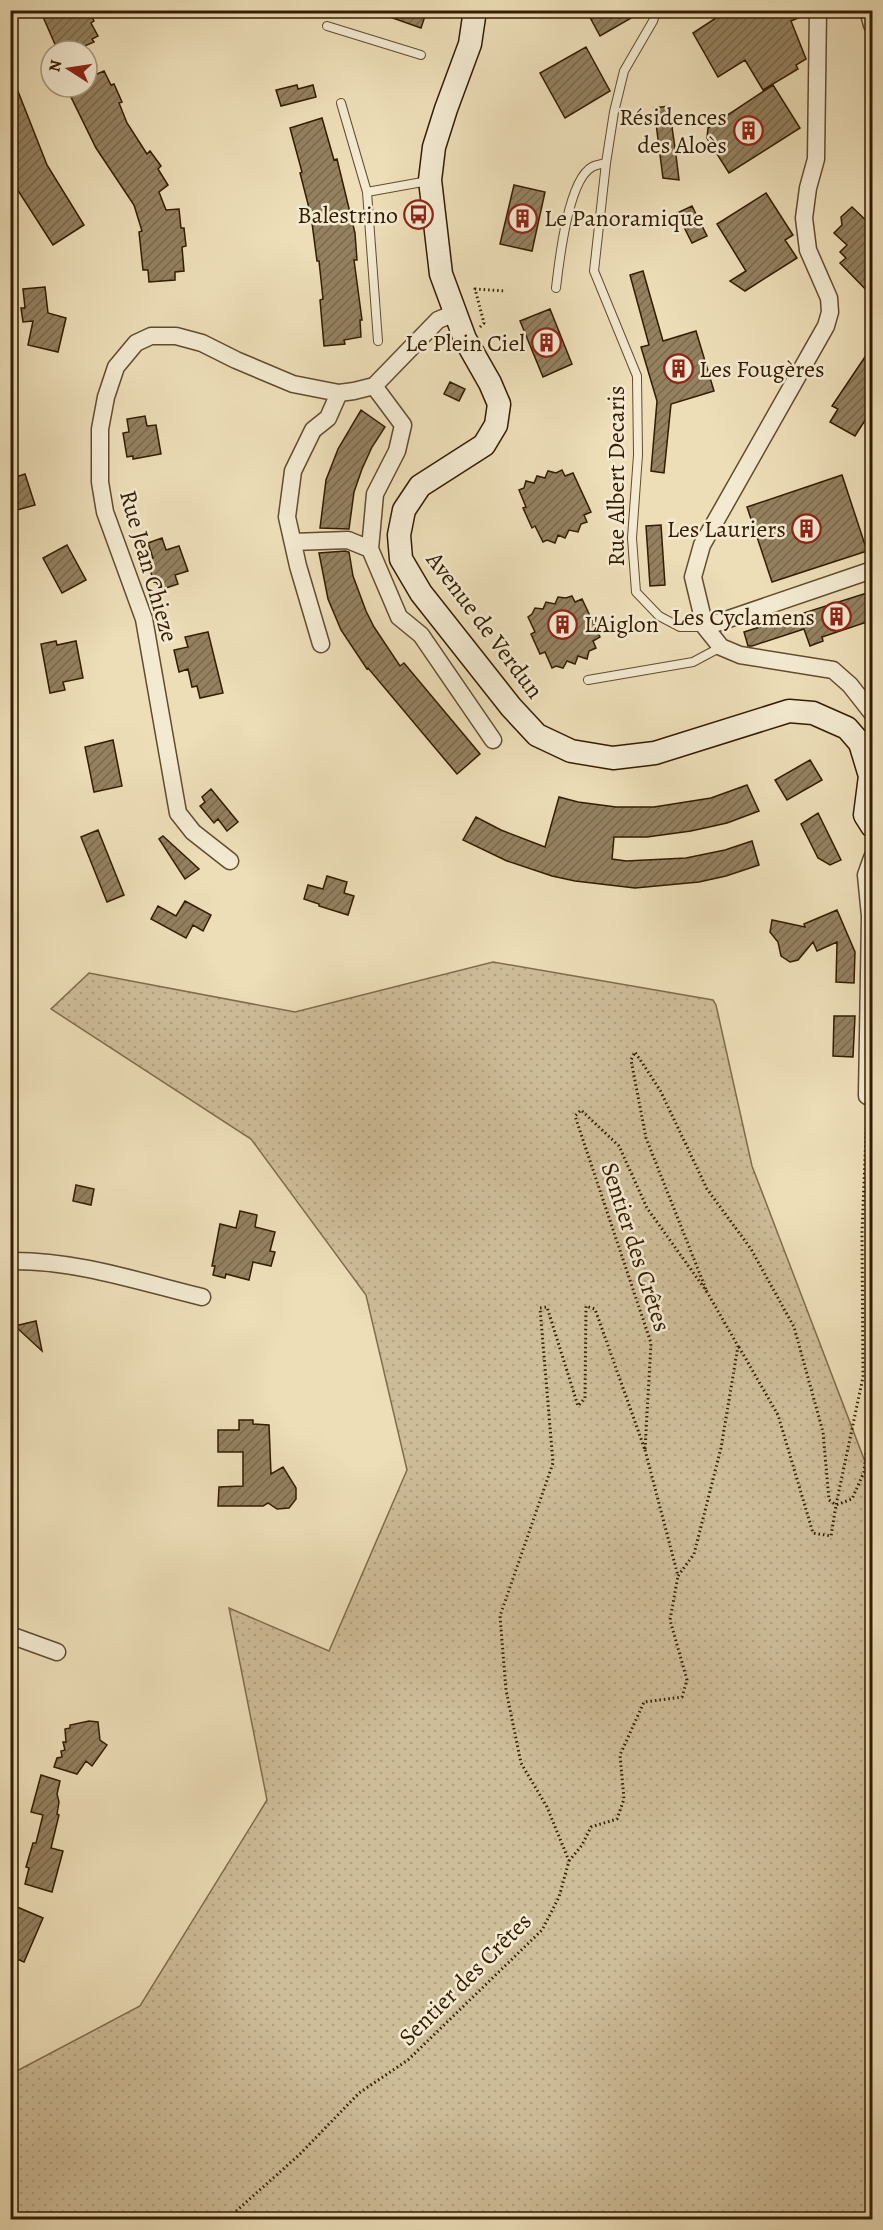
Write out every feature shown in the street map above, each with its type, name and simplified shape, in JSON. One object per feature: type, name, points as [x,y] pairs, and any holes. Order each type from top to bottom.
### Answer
[{"type":"main road","name":"Avenue de Verdun","points":[[475,10],[471,44],[437,138],[430,180],[441,274],[465,339],[499,404],[496,425],[484,445],[420,486],[404,510],[399,535],[401,559],[421,593],[511,707],[537,735],[571,751],[613,758],[655,753],[789,711],[813,712],[846,728],[860,743],[870,776],[870,818]]},
{"type":"street","points":[[818,10],[818,136],[816,159],[808,188],[804,218],[808,250],[829,298],[830,312],[826,326],[702,545],[693,577],[705,627],[721,647],[740,655],[833,670],[850,685],[873,713]]},
{"type":"street","points":[[868,10],[873,25]]},
{"type":"street","points":[[455,313],[438,320],[374,386],[403,425],[397,451],[375,494],[370,549],[399,617],[421,635],[493,740]]},
{"type":"street","name":"Rue Jean Chieze","points":[[230,861],[193,832],[178,813],[144,619],[105,512],[99,482],[100,429],[106,397],[116,367],[136,344],[151,336],[176,336],[202,343],[293,384],[339,393],[374,386]]},
{"type":"street","points":[[321,644],[287,517],[293,471],[313,430],[328,418],[339,393]]},
{"type":"street","points":[[293,542],[348,540],[370,549]]},
{"type":"street","points":[[705,627],[873,570]]},
{"type":"street","points":[[867,1096],[870,916],[866,875],[873,858]]},
{"type":"street","points":[[10,1261],[74,1266],[202,1297]]},
{"type":"street","points":[[10,1635],[57,1652]]},
{"type":"lane","name":"Rue Albert Decaris","points":[[657,10],[624,71],[614,112],[594,271],[637,376],[638,454],[632,538],[636,592],[658,616],[680,627],[705,627]]},
{"type":"lane","points":[[327,26],[421,56]]},
{"type":"lane","points":[[341,103],[366,192],[378,341]]},
{"type":"lane","points":[[556,288],[560,255],[574,190],[590,168],[606,163]]},
{"type":"lane","points":[[366,192],[430,180]]},
{"type":"lane","points":[[588,680],[693,662],[721,647]]},
{"type":"path","points":[[465,339],[484,323],[475,289],[505,291]]},
{"type":"path","name":"Sentier des Crêtes","points":[[707,1292],[646,1138],[631,1060],[635,1052],[660,1090],[707,1189],[752,1249],[794,1327],[823,1432],[829,1500],[836,1505]]},
{"type":"path","points":[[707,1292],[778,1415],[813,1533],[831,1536],[863,1377],[862,1232],[867,1096]]},
{"type":"path","name":"Sentier des Crêtes","points":[[645,1450],[651,1343],[575,1116],[581,1110],[619,1146],[647,1208],[707,1292]]},
{"type":"path","points":[[569,1861],[547,1807],[521,1763],[506,1690],[500,1616],[553,1463],[540,1308],[548,1307],[578,1406],[585,1398],[586,1306],[595,1309],[645,1450],[678,1576]]},
{"type":"path","points":[[678,1576],[694,1554],[721,1449],[738,1346]]},
{"type":"path","points":[[836,1505],[852,1499],[864,1472],[868,1435],[873,1423]]},
{"type":"path","name":"Sentier des Crêtes","points":[[226,2220],[299,2155],[359,2093],[408,2060],[542,1930],[559,1897],[569,1861],[582,1845],[591,1827],[617,1819],[624,1799],[620,1755],[644,1702],[682,1697],[687,1680],[670,1620],[678,1576]]},
{"type":"shaded area","points":[[493,962],[713,1000],[752,1166],[872,1480],[872,2219],[11,2219],[11,2074],[140,2006],[267,1800],[229,1608],[329,1651],[407,1470],[366,1295],[251,1139],[51,1009],[89,973],[295,1012]]},
{"type":"building","points":[[40,10],[89,10],[94,21],[91,23],[98,36],[92,39],[53,39]]},
{"type":"building","points":[[377,10],[427,10],[421,28],[376,12]]},
{"type":"building","points":[[586,10],[645,10],[600,36]]},
{"type":"building","points":[[728,10],[807,10],[807,14],[791,21],[806,59],[796,65],[798,69],[763,90],[745,60],[718,77],[693,33]]},
{"type":"building","points":[[586,47],[610,91],[565,118],[540,73]]},
{"type":"building","points":[[10,71],[47,165],[84,225],[53,245],[10,178]]},
{"type":"building","points":[[104,71],[111,85],[114,84],[122,102],[119,103],[127,123],[147,154],[150,151],[161,166],[158,169],[168,185],[159,192],[166,210],[179,209],[186,246],[182,247],[184,271],[175,272],[175,280],[149,282],[148,270],[143,270],[139,232],[142,231],[134,205],[96,148],[72,99],[99,99],[99,73]]},
{"type":"building","points":[[297,85],[298,89],[313,85],[316,97],[281,106],[276,90]]},
{"type":"building","name":"Résidences des Aloès","points":[[773,85],[800,128],[729,173],[707,138],[708,128]]},
{"type":"building","points":[[669,106],[679,180],[663,178],[654,108]]},
{"type":"building","points":[[322,118],[334,160],[337,159],[355,233],[357,260],[354,260],[362,320],[360,320],[361,337],[344,340],[345,344],[324,346],[319,261],[317,261],[310,208],[290,128]]},
{"type":"building","name":"Le Panoramique","points":[[514,185],[545,192],[532,251],[500,244]]},
{"type":"building","points":[[766,193],[793,235],[785,240],[797,258],[745,291],[730,281],[746,271],[717,224]]},
{"type":"building","points":[[692,206],[707,236],[692,243],[677,213]]},
{"type":"building","points":[[852,207],[873,227],[873,297],[840,263],[846,258],[840,252],[847,245],[834,233],[842,225],[841,217]]},
{"type":"building","name":"Les Fougères","points":[[643,271],[663,341],[696,331],[714,391],[671,404],[664,473],[651,471],[657,401],[641,347],[649,345],[630,275]]},
{"type":"building","points":[[45,287],[48,313],[66,318],[58,352],[28,345],[33,321],[23,322],[21,308],[25,308],[23,289]]},
{"type":"building","name":"Le Plein Ciel","points":[[550,309],[572,364],[543,377],[520,321]]},
{"type":"building","points":[[873,345],[873,408],[855,436],[830,422],[838,409],[832,406]]},
{"type":"building","points":[[450,382],[465,389],[459,401],[444,394]]},
{"type":"building","points":[[361,410],[385,427],[362,469],[354,492],[349,529],[320,528],[326,480],[338,449]]},
{"type":"building","points":[[145,416],[147,426],[156,425],[161,454],[133,459],[133,456],[127,457],[123,433],[129,432],[127,419]]},
{"type":"building","points":[[562,470],[565,476],[573,473],[591,512],[584,515],[587,522],[581,524],[578,532],[569,530],[565,538],[558,535],[555,543],[547,540],[543,542],[535,526],[532,528],[523,508],[526,507],[519,490],[524,488],[526,481],[534,483],[537,476],[545,478],[548,471],[556,473]]},
{"type":"building","points":[[25,474],[35,505],[10,512],[10,479]]},
{"type":"building","name":"Les Lauriers","points":[[842,475],[867,551],[772,582],[747,507]]},
{"type":"building","points":[[661,525],[665,585],[650,586],[646,526]]},
{"type":"building","points":[[162,538],[166,550],[179,546],[188,571],[175,575],[178,584],[160,590],[156,581],[154,582],[147,560],[153,558],[148,543]]},
{"type":"building","points":[[67,545],[86,580],[62,593],[43,558]]},
{"type":"building","points":[[349,552],[353,576],[374,627],[400,666],[404,663],[480,754],[457,774],[367,669],[341,630],[328,599],[319,553]]},
{"type":"building","name":"Les Cyclamens","points":[[873,591],[873,620],[822,637],[823,641],[810,646],[804,629],[748,646],[744,632]]},
{"type":"building","name":"L'Aiglon","points":[[572,596],[575,602],[582,599],[600,637],[593,641],[596,648],[589,651],[587,659],[578,656],[575,664],[567,661],[563,668],[556,666],[552,668],[545,652],[540,654],[531,634],[535,632],[528,617],[535,608],[543,609],[546,602],[555,604],[558,597]]},
{"type":"building","points":[[208,632],[223,693],[200,698],[197,686],[192,687],[188,669],[179,672],[174,650],[188,647],[185,637]]},
{"type":"building","points":[[56,641],[57,645],[76,641],[83,678],[63,682],[65,690],[50,693],[41,644]]},
{"type":"building","points":[[113,740],[122,786],[94,792],[85,747]]},
{"type":"building","points":[[810,760],[822,780],[787,800],[775,780]]},
{"type":"building","points":[[747,785],[759,811],[727,823],[691,831],[647,837],[614,837],[612,859],[626,861],[686,858],[725,850],[752,841],[759,865],[699,882],[635,888],[575,881],[507,861],[463,840],[476,817],[501,830],[545,847],[559,797],[616,807],[654,807],[711,798]]},
{"type":"building","points":[[211,789],[238,822],[227,831],[218,819],[214,823],[200,806],[205,802],[202,797]]},
{"type":"building","points":[[818,813],[841,860],[830,865],[818,858],[801,824]]},
{"type":"building","points":[[98,830],[124,895],[107,902],[81,837]]},
{"type":"building","points":[[163,836],[199,869],[185,879],[159,839]]},
{"type":"building","points":[[327,876],[347,882],[344,893],[354,896],[348,915],[304,899],[308,885],[323,889]]},
{"type":"building","points":[[185,901],[211,915],[203,931],[193,925],[186,938],[151,919],[158,906],[176,916]]},
{"type":"building","points":[[837,910],[855,952],[854,983],[836,982],[837,942],[817,951],[813,942],[798,960],[790,962],[781,956],[778,942],[770,932],[772,920],[805,927],[804,924]]},
{"type":"building","points":[[834,1016],[855,1016],[853,1057],[833,1056]]},
{"type":"building","points":[[76,1185],[94,1189],[91,1205],[73,1201]]},
{"type":"building","points":[[240,1211],[257,1215],[255,1227],[275,1232],[270,1251],[275,1252],[271,1266],[253,1262],[249,1280],[226,1274],[225,1278],[213,1275],[215,1266],[212,1266],[220,1224],[236,1228]]},
{"type":"building","points":[[36,1321],[42,1351],[15,1326]]},
{"type":"building","points":[[239,1420],[253,1420],[253,1424],[269,1425],[271,1474],[283,1467],[296,1488],[296,1499],[289,1508],[277,1509],[268,1503],[263,1506],[218,1506],[219,1487],[243,1486],[243,1452],[218,1452],[218,1430],[239,1430]]},
{"type":"building","points":[[89,1721],[98,1722],[100,1740],[107,1745],[92,1766],[86,1761],[77,1774],[54,1767],[57,1758],[62,1757],[61,1751],[65,1750],[63,1742],[66,1742],[65,1729],[70,1728],[70,1725]]},
{"type":"building","points":[[41,1775],[60,1781],[57,1794],[59,1802],[57,1814],[59,1815],[51,1848],[63,1851],[52,1892],[25,1884],[29,1868],[26,1867],[33,1843],[36,1843],[43,1815],[31,1812]]},
{"type":"building","points":[[10,1904],[43,1918],[24,1962],[10,1956]]},
{"type":"place","name":"Résidences des Aloès","points":[[748,131]]},
{"type":"place","name":"Balestrino","points":[[419,215]]},
{"type":"place","name":"Le Panoramique","points":[[523,218]]},
{"type":"place","name":"Le Plein Ciel","points":[[546,343]]},
{"type":"place","name":"Les Fougères","points":[[678,369]]},
{"type":"place","name":"Les Lauriers","points":[[807,529]]},
{"type":"place","name":"Les Cyclamens","points":[[836,617]]},
{"type":"place","name":"L'Aiglon","points":[[563,624]]}]
